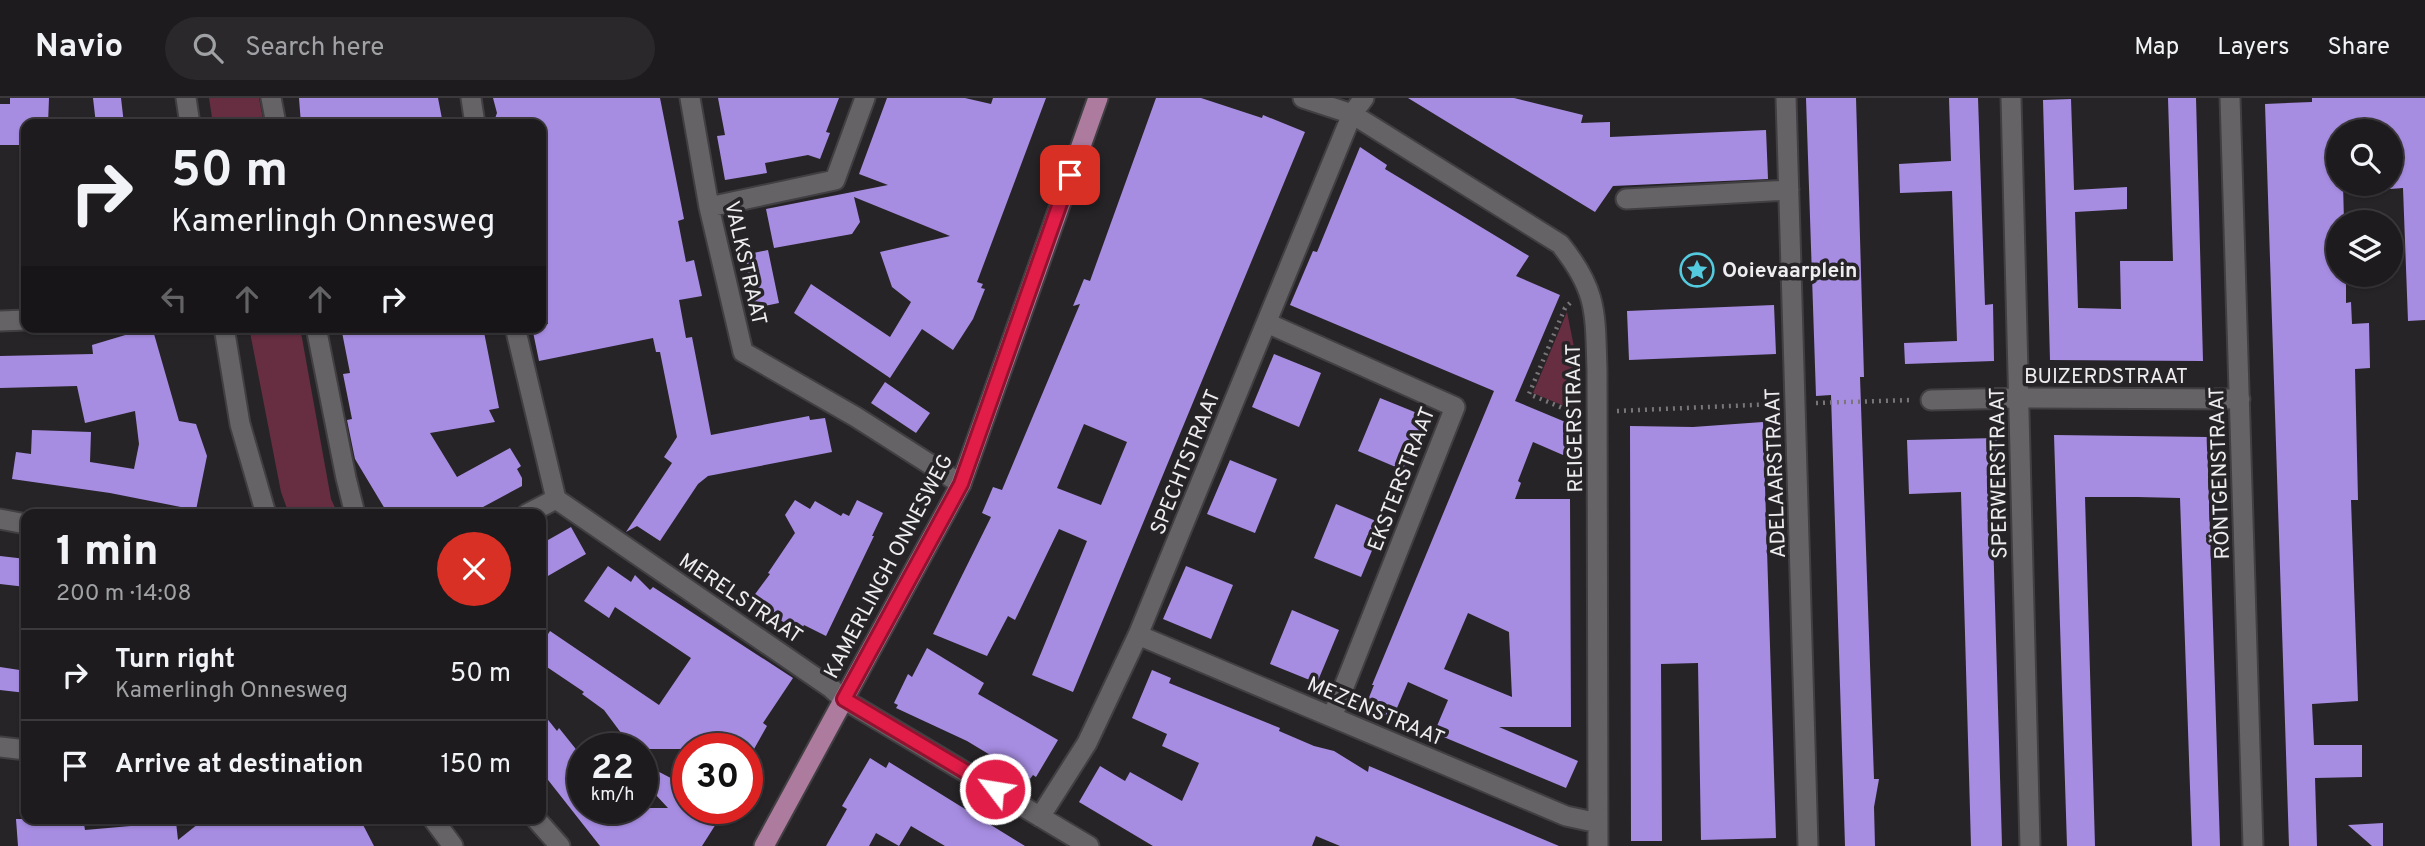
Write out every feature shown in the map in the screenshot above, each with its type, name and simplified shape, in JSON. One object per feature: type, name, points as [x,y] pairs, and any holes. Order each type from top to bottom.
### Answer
[{"type":"main road","name":"KAMERLINGH ONNESWEG","points":[[764,846],[961,484],[1098,98]]},
{"type":"street","points":[[186,98],[189,119]]},
{"type":"street","points":[[271,98],[275,119]]},
{"type":"street","points":[[471,98],[474,119]]},
{"type":"street","name":"VALKSTRAAT","points":[[690,98],[709,207],[743,352],[856,416],[961,484]]},
{"type":"street","points":[[709,207],[835,180],[864,98]]},
{"type":"street","name":"REIGERSTRAAT","points":[[1303,98],[1358,106],[1560,244],[1575,262],[1587,285],[1595,308],[1598,846]]},
{"type":"street","name":"ADELAARSTRAAT","points":[[1786,98],[1808,846]]},
{"type":"street","name":"SPERWERSTRAAT","points":[[2011,98],[2030,846]]},
{"type":"street","name":"RÖNTGENSTRAAT","points":[[2230,98],[2253,846]]},
{"type":"street","name":"SPECHTSTRAAT","points":[[1040,817],[1087,743],[1138,635],[1358,106]]},
{"type":"street","points":[[1626,199],[1789,190]]},
{"type":"street","points":[[0,321],[21,320]]},
{"type":"street","name":"EKSTERSTRAAT","points":[[1267,323],[1455,407],[1332,717]]},
{"type":"street","points":[[225,333],[240,424],[265,509]]},
{"type":"street","points":[[318,333],[354,509]]},
{"type":"street","points":[[516,333],[556,499],[537,509]]},
{"type":"street","name":"BUIZERDSTRAAT","points":[[1931,400],[2240,399]]},
{"type":"street","name":"MERELSTRAAT","points":[[556,499],[844,699],[1088,846]]},
{"type":"street","points":[[0,519],[21,523]]},
{"type":"street","name":"MEZENSTRAAT","points":[[1138,635],[1566,816],[1598,823]]},
{"type":"street","points":[[0,747],[21,749]]},
{"type":"street","points":[[437,824],[453,846]]},
{"type":"street","points":[[541,824],[560,846]]},
{"type":"path","points":[[1587,285],[1565,308],[1529,394],[1579,415],[1597,412],[1931,400]]},
{"type":"shaded area","points":[[209,98],[259,98],[263,119],[212,119]]},
{"type":"shaded area","points":[[1567,312],[1576,357],[1576,411],[1533,393]]},
{"type":"shaded area","points":[[250,333],[301,333],[331,499],[336,509],[287,509],[281,492]]},
{"type":"building","points":[[10,98],[49,98],[48,119],[21,119],[21,145],[0,145],[0,104],[10,104]]},
{"type":"building","points":[[93,98],[121,98],[123,119],[95,119]]},
{"type":"building","points":[[299,98],[438,98],[442,119],[301,119]]},
{"type":"building","points":[[493,98],[660,98],[684,219],[678,221],[686,262],[694,260],[702,296],[679,300],[686,338],[692,337],[711,435],[809,416],[810,420],[825,418],[832,452],[708,476],[698,484],[660,541],[637,526],[626,532],[672,463],[664,457],[677,437],[660,352],[656,352],[653,338],[539,361],[533,333],[546,333],[548,324],[546,119],[495,119],[497,113]]},
{"type":"building","points":[[718,98],[839,98],[826,132],[830,133],[820,159],[808,155],[765,163],[767,173],[725,180],[717,136],[725,135]]},
{"type":"building","points":[[887,98],[965,98],[991,104],[993,98],[1046,98],[977,282],[983,284],[981,288],[985,289],[973,319],[953,350],[922,329],[890,378],[794,313],[811,284],[890,337],[911,302],[892,287],[880,252],[950,236],[854,197],[860,222],[852,234],[774,248],[766,209],[888,185],[859,174]]},
{"type":"building","points":[[1156,98],[1201,98],[1262,118],[1263,115],[1305,132],[1073,692],[1032,675],[1087,541],[1059,529],[1015,620],[1008,616],[987,656],[933,634],[991,517],[982,513],[993,487],[1002,490],[1080,304],[1073,306],[1084,279],[1090,281]],"holes":[[[1084,424],[1127,442],[1101,505],[1057,488]]]},
{"type":"building","points":[[1408,98],[1514,98],[1583,115],[1581,123],[1610,122],[1610,137],[1766,130],[1768,179],[1613,186],[1595,212]]},
{"type":"building","points":[[1806,98],[1856,98],[1864,377],[1860,377],[1874,779],[1879,779],[1874,807],[1875,846],[1845,846],[1831,395],[1816,396]]},
{"type":"building","points":[[1949,98],[1978,98],[1985,305],[1993,304],[1994,361],[1905,364],[1904,343],[1957,341],[1952,191],[1900,193],[1899,164],[1951,161]]},
{"type":"building","points":[[2168,98],[2196,98],[2203,361],[2050,360],[2043,100],[2071,99],[2074,190],[2127,187],[2127,209],[2075,212],[2078,308],[2121,309],[2120,261],[2173,261]]},
{"type":"building","points":[[2312,98],[2425,98],[2425,320],[2408,321],[2403,119],[2326,119],[2326,196],[2343,196],[2344,210],[2326,210],[2326,287],[2346,287],[2346,303],[2351,302],[2352,324],[2369,323],[2370,368],[2355,369],[2358,500],[2351,500],[2358,701],[2312,704],[2314,745],[2362,745],[2362,777],[2315,778],[2317,846],[2289,846],[2265,104],[2312,102]]},
{"type":"building","points":[[1360,147],[1387,165],[1385,169],[1529,256],[1516,276],[1560,295],[1515,401],[1575,426],[1563,455],[1533,442],[1518,481],[1521,483],[1515,499],[1570,499],[1571,727],[1499,727],[1578,761],[1566,788],[1434,733],[1448,700],[1408,682],[1391,722],[1364,710],[1494,391],[1290,305],[1313,251],[1317,252]],"holes":[[[1468,613],[1509,632],[1512,697],[1444,669]]]},
{"type":"building","points":[[768,250],[779,303],[755,308],[744,255]]},
{"type":"building","points":[[1774,305],[1776,354],[1629,360],[1627,311]]},
{"type":"building","points":[[132,333],[154,333],[179,421],[196,424],[207,456],[196,509],[12,479],[16,452],[31,454],[32,430],[91,432],[90,462],[134,469],[139,444],[135,411],[85,423],[77,386],[0,388],[0,356],[93,354],[92,345]]},
{"type":"building","points":[[342,333],[484,333],[499,408],[489,410],[495,422],[430,433],[457,477],[510,448],[521,466],[517,469],[522,478],[522,486],[479,509],[385,509],[355,459],[347,420],[352,419],[343,374],[350,373]]},
{"type":"building","points":[[1274,354],[1321,373],[1299,427],[1252,407]]},
{"type":"building","points":[[885,382],[930,413],[916,433],[871,403]]},
{"type":"building","points":[[1380,398],[1427,417],[1405,471],[1358,451]]},
{"type":"building","points":[[1763,422],[1776,838],[1701,840],[1698,663],[1661,664],[1662,841],[1631,841],[1630,426],[1693,427]]},
{"type":"building","points":[[2054,435],[2207,437],[2220,846],[2192,846],[2180,498],[2085,497],[2095,846],[2067,846]]},
{"type":"building","points":[[1997,438],[1999,500],[1992,501],[2002,846],[1971,846],[1961,492],[1909,494],[1907,440]]},
{"type":"building","points":[[1230,460],[1277,479],[1255,533],[1207,514]]},
{"type":"building","points":[[795,500],[810,509],[815,501],[841,516],[843,513],[849,516],[857,500],[883,513],[826,636],[804,625],[801,631],[750,601],[795,533],[785,515]]},
{"type":"building","points":[[1336,504],[1383,524],[1361,577],[1314,558]]},
{"type":"building","points":[[571,527],[586,554],[546,577],[546,541]]},
{"type":"building","points":[[0,556],[21,558],[21,586],[0,584]]},
{"type":"building","points":[[608,566],[631,582],[635,575],[650,590],[653,587],[793,678],[763,723],[767,726],[763,733],[672,733],[672,749],[658,749],[658,733],[621,733],[604,710],[582,694],[584,692],[546,666],[546,637],[550,631],[659,705],[691,658],[615,607],[609,618],[584,601]]},
{"type":"building","points":[[1186,566],[1233,585],[1211,639],[1163,619]]},
{"type":"building","points":[[1292,610],[1339,630],[1317,683],[1270,664]]},
{"type":"building","points":[[927,648],[984,683],[978,694],[1058,740],[1036,777],[1033,775],[1030,779],[967,741],[896,708],[898,705],[894,703],[908,674],[912,677]]},
{"type":"building","points":[[0,667],[21,670],[21,692],[0,690]]},
{"type":"building","points":[[1152,670],[1171,678],[1169,683],[1280,728],[1279,731],[1314,746],[1334,751],[1368,772],[1369,766],[1559,846],[1340,846],[1316,836],[1312,846],[1153,846],[1079,802],[1100,766],[1125,781],[1130,772],[1182,801],[1199,763],[1162,746],[1167,734],[1132,718]]},
{"type":"building","points":[[546,717],[557,731],[559,728],[567,738],[567,804],[546,777]]},
{"type":"building","points":[[870,758],[886,768],[889,762],[1025,846],[945,846],[911,826],[899,846],[876,833],[869,846],[826,846],[847,809],[842,806]]},
{"type":"building","points":[[658,771],[672,779],[672,824],[716,824],[702,846],[600,846],[583,824],[658,824],[658,808],[668,808],[658,797]]},
{"type":"building","points":[[16,819],[21,819],[21,824],[84,824],[85,830],[176,824],[178,840],[198,824],[363,824],[374,846],[18,846]]},
{"type":"building","points":[[2383,823],[2383,846],[2372,846],[2348,825]]},
{"type":"place","name":"Ooievaarplein","points":[[1697,270]]},
{"type":"route","points":[[995,789],[844,699],[961,484],[1070,175]]}]
